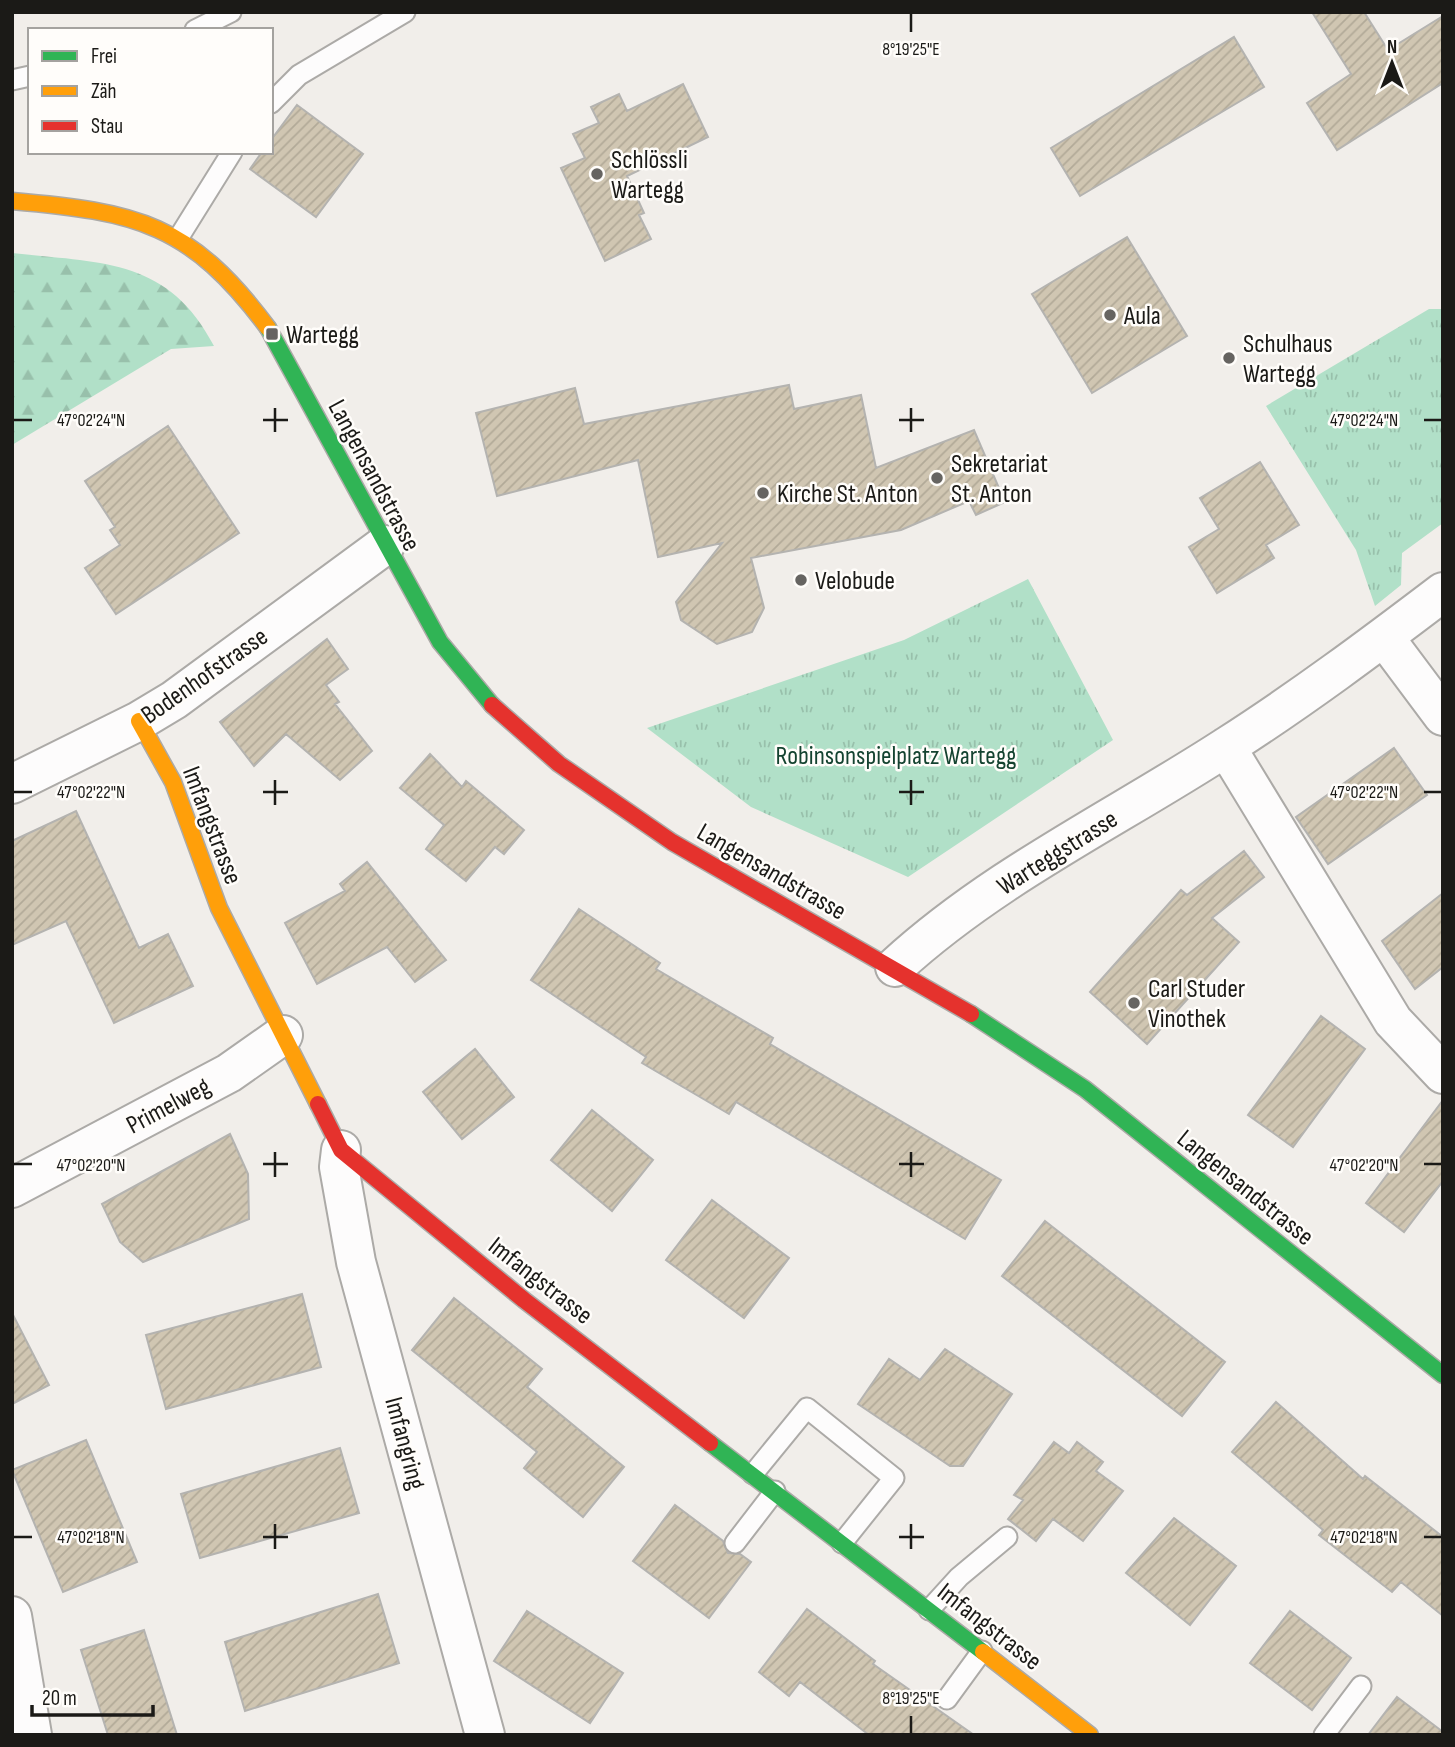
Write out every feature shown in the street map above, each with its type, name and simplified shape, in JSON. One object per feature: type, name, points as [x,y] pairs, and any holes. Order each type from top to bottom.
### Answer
[{"type":"street","name":"Langensandstrasse","points":[[12,201],[88,207],[129,216],[179,237],[226,274],[246,295],[272,334],[440,642],[484,698],[559,764],[672,842],[895,967],[978,1017],[1085,1089],[1443,1375]]},
{"type":"street","name":"Bodenhofstrasse","points":[[12,784],[139,721],[174,699],[385,545]]},
{"type":"street","name":"Warteggstrasse","points":[[895,967],[957,913],[1226,747],[1443,592]]},
{"type":"street","points":[[1384,636],[1443,716]]},
{"type":"street","name":"Imfangstrasse","points":[[139,721],[173,782],[219,908],[341,1150],[524,1300],[1090,1735]]},
{"type":"street","points":[[1226,747],[1393,1021],[1443,1074]]},
{"type":"street","name":"Primelweg","points":[[12,1188],[229,1073],[283,1035]]},
{"type":"street","name":"Imfangring","points":[[341,1150],[339,1167],[356,1262],[485,1735]]},
{"type":"street","points":[[12,1616],[32,1735]]},
{"type":"lane","points":[[199,28],[232,12]]},
{"type":"lane","points":[[273,101],[299,75],[405,12]]},
{"type":"lane","points":[[179,237],[231,154]]},
{"type":"lane","points":[[753,1474],[807,1408],[894,1478],[842,1543]]},
{"type":"lane","points":[[735,1543],[775,1491]]},
{"type":"lane","points":[[929,1610],[959,1577],[1007,1537]]},
{"type":"lane","points":[[947,1699],[982,1651]]},
{"type":"lane","points":[[1324,1735],[1361,1686]]},
{"type":"green space","points":[[12,253],[102,263],[153,280],[175,295],[196,317],[214,346],[171,349],[12,445]]},
{"type":"green space","points":[[1429,309],[1443,309],[1443,523],[1402,553],[1401,585],[1375,606],[1356,550],[1266,406]]},
{"type":"green space","name":"Robinsonspielplatz Wartegg","points":[[1028,579],[1113,740],[908,877],[751,807],[647,728],[904,640]]},
{"type":"building","points":[[1312,12],[1364,12],[1388,50],[1443,16],[1443,83],[1337,150],[1307,103],[1351,74]]},
{"type":"building","points":[[1234,37],[1264,87],[1080,196],[1051,148]]},
{"type":"building","name":"Schlössli Wartegg","points":[[683,84],[708,137],[627,176],[644,213],[639,215],[651,239],[605,261],[561,168],[585,158],[573,134],[599,123],[591,107],[619,94],[627,111]]},
{"type":"building","points":[[297,105],[363,154],[316,217],[250,169],[261,154],[273,154],[273,137]]},
{"type":"building","name":"Aula","points":[[1127,237],[1187,336],[1092,393],[1032,294]]},
{"type":"building","name":"Kirche St. Anton","points":[[789,385],[794,409],[861,395],[876,468],[974,430],[1005,502],[976,515],[969,501],[901,530],[751,558],[764,608],[752,632],[717,644],[681,620],[676,602],[722,543],[658,557],[638,460],[497,496],[476,413],[575,388],[584,424]]},
{"type":"building","points":[[168,426],[239,533],[116,614],[85,568],[120,545],[110,530],[115,527],[85,481]]},
{"type":"building","points":[[1260,462],[1299,525],[1266,545],[1274,558],[1217,593],[1189,547],[1219,529],[1200,498]]},
{"type":"building","points":[[327,639],[348,669],[326,685],[339,702],[335,704],[372,751],[340,780],[286,734],[254,766],[220,722]]},
{"type":"building","points":[[1394,748],[1427,795],[1328,864],[1296,817]]},
{"type":"building","points":[[430,754],[462,787],[466,781],[524,830],[504,854],[495,847],[466,881],[426,849],[444,825],[400,788]]},
{"type":"building","points":[[76,811],[139,948],[168,934],[193,986],[114,1023],[66,921],[12,945],[12,841]]},
{"type":"building","points":[[1244,851],[1264,877],[1212,918],[1239,942],[1147,1044],[1090,992],[1181,890],[1187,895]]},
{"type":"building","points":[[367,862],[446,960],[415,982],[387,947],[317,984],[285,923],[345,891],[340,884]]},
{"type":"building","points":[[1443,893],[1443,967],[1415,989],[1382,941]]},
{"type":"building","points":[[579,909],[660,963],[656,969],[773,1038],[770,1044],[1001,1180],[965,1239],[736,1102],[729,1114],[642,1063],[646,1057],[531,980]]},
{"type":"building","points":[[1321,1016],[1365,1049],[1293,1147],[1248,1115]]},
{"type":"building","points":[[475,1049],[514,1097],[462,1139],[423,1092]]},
{"type":"building","points":[[1443,1100],[1443,1181],[1404,1232],[1366,1203]]},
{"type":"building","points":[[592,1110],[653,1160],[612,1211],[551,1160]]},
{"type":"building","points":[[230,1134],[248,1174],[249,1219],[143,1262],[120,1242],[102,1204]]},
{"type":"building","points":[[712,1200],[789,1258],[744,1318],[666,1260]]},
{"type":"building","points":[[1045,1221],[1225,1362],[1182,1416],[1002,1276]]},
{"type":"building","points":[[302,1294],[321,1367],[166,1409],[146,1335]]},
{"type":"building","points":[[454,1298],[542,1369],[527,1387],[624,1467],[583,1517],[524,1468],[537,1452],[412,1350]]},
{"type":"building","points":[[12,1313],[49,1385],[12,1404]]},
{"type":"building","points":[[945,1349],[1012,1394],[963,1466],[950,1466],[858,1404],[889,1359],[920,1380]]},
{"type":"building","points":[[1276,1402],[1363,1479],[1365,1476],[1443,1537],[1443,1616],[1401,1582],[1392,1592],[1319,1535],[1323,1530],[1232,1452]]},
{"type":"building","points":[[86,1440],[137,1562],[63,1592],[12,1470]]},
{"type":"building","points":[[1054,1442],[1069,1453],[1077,1442],[1103,1462],[1096,1471],[1123,1491],[1083,1541],[1053,1519],[1036,1541],[1008,1519],[1023,1500],[1014,1495]]},
{"type":"building","points":[[340,1448],[359,1513],[200,1558],[181,1494]]},
{"type":"building","points":[[675,1505],[723,1541],[728,1553],[740,1554],[751,1562],[709,1618],[633,1561]]},
{"type":"building","points":[[1174,1518],[1236,1566],[1190,1625],[1126,1573]]},
{"type":"building","points":[[378,1594],[399,1663],[245,1711],[225,1642]]},
{"type":"building","points":[[807,1609],[875,1661],[873,1664],[974,1735],[869,1735],[800,1682],[789,1696],[759,1672]]},
{"type":"building","points":[[527,1611],[623,1673],[590,1723],[494,1661]]},
{"type":"building","points":[[1290,1611],[1351,1658],[1312,1710],[1250,1663]]},
{"type":"building","points":[[144,1630],[177,1735],[108,1735],[81,1650]]},
{"type":"building","points":[[1397,1697],[1443,1732],[1443,1735],[1368,1735]]},
{"type":"traffic: fast","points":[[268,328],[440,642],[492,705]]},
{"type":"traffic: fast","points":[[971,1014],[1085,1089],[1443,1375]]},
{"type":"traffic: fast","points":[[710,1443],[983,1652]]},
{"type":"traffic: slow","points":[[12,201],[94,211],[127,218],[158,229],[213,265],[268,328]]},
{"type":"traffic: slow","points":[[139,721],[173,782],[219,908],[318,1104]]},
{"type":"traffic: slow","points":[[983,1652],[1090,1735]]},
{"type":"traffic: jam","points":[[492,705],[559,764],[672,842],[971,1014]]},
{"type":"traffic: jam","points":[[318,1104],[341,1150],[524,1300],[710,1443]]},
{"type":"place","name":"Schlössli Wartegg","points":[[597,174]]},
{"type":"place","name":"Aula","points":[[1110,315]]},
{"type":"place","name":"Wartegg","points":[[272,334]]},
{"type":"place","name":"Schulhaus Wartegg","points":[[1229,358]]},
{"type":"place","name":"Sekretariat St. Anton","points":[[937,478]]},
{"type":"place","name":"Kirche St. Anton","points":[[763,493]]},
{"type":"place","name":"Velobude","points":[[801,580]]},
{"type":"place","name":"Carl Studer Vinothek","points":[[1134,1003]]}]
